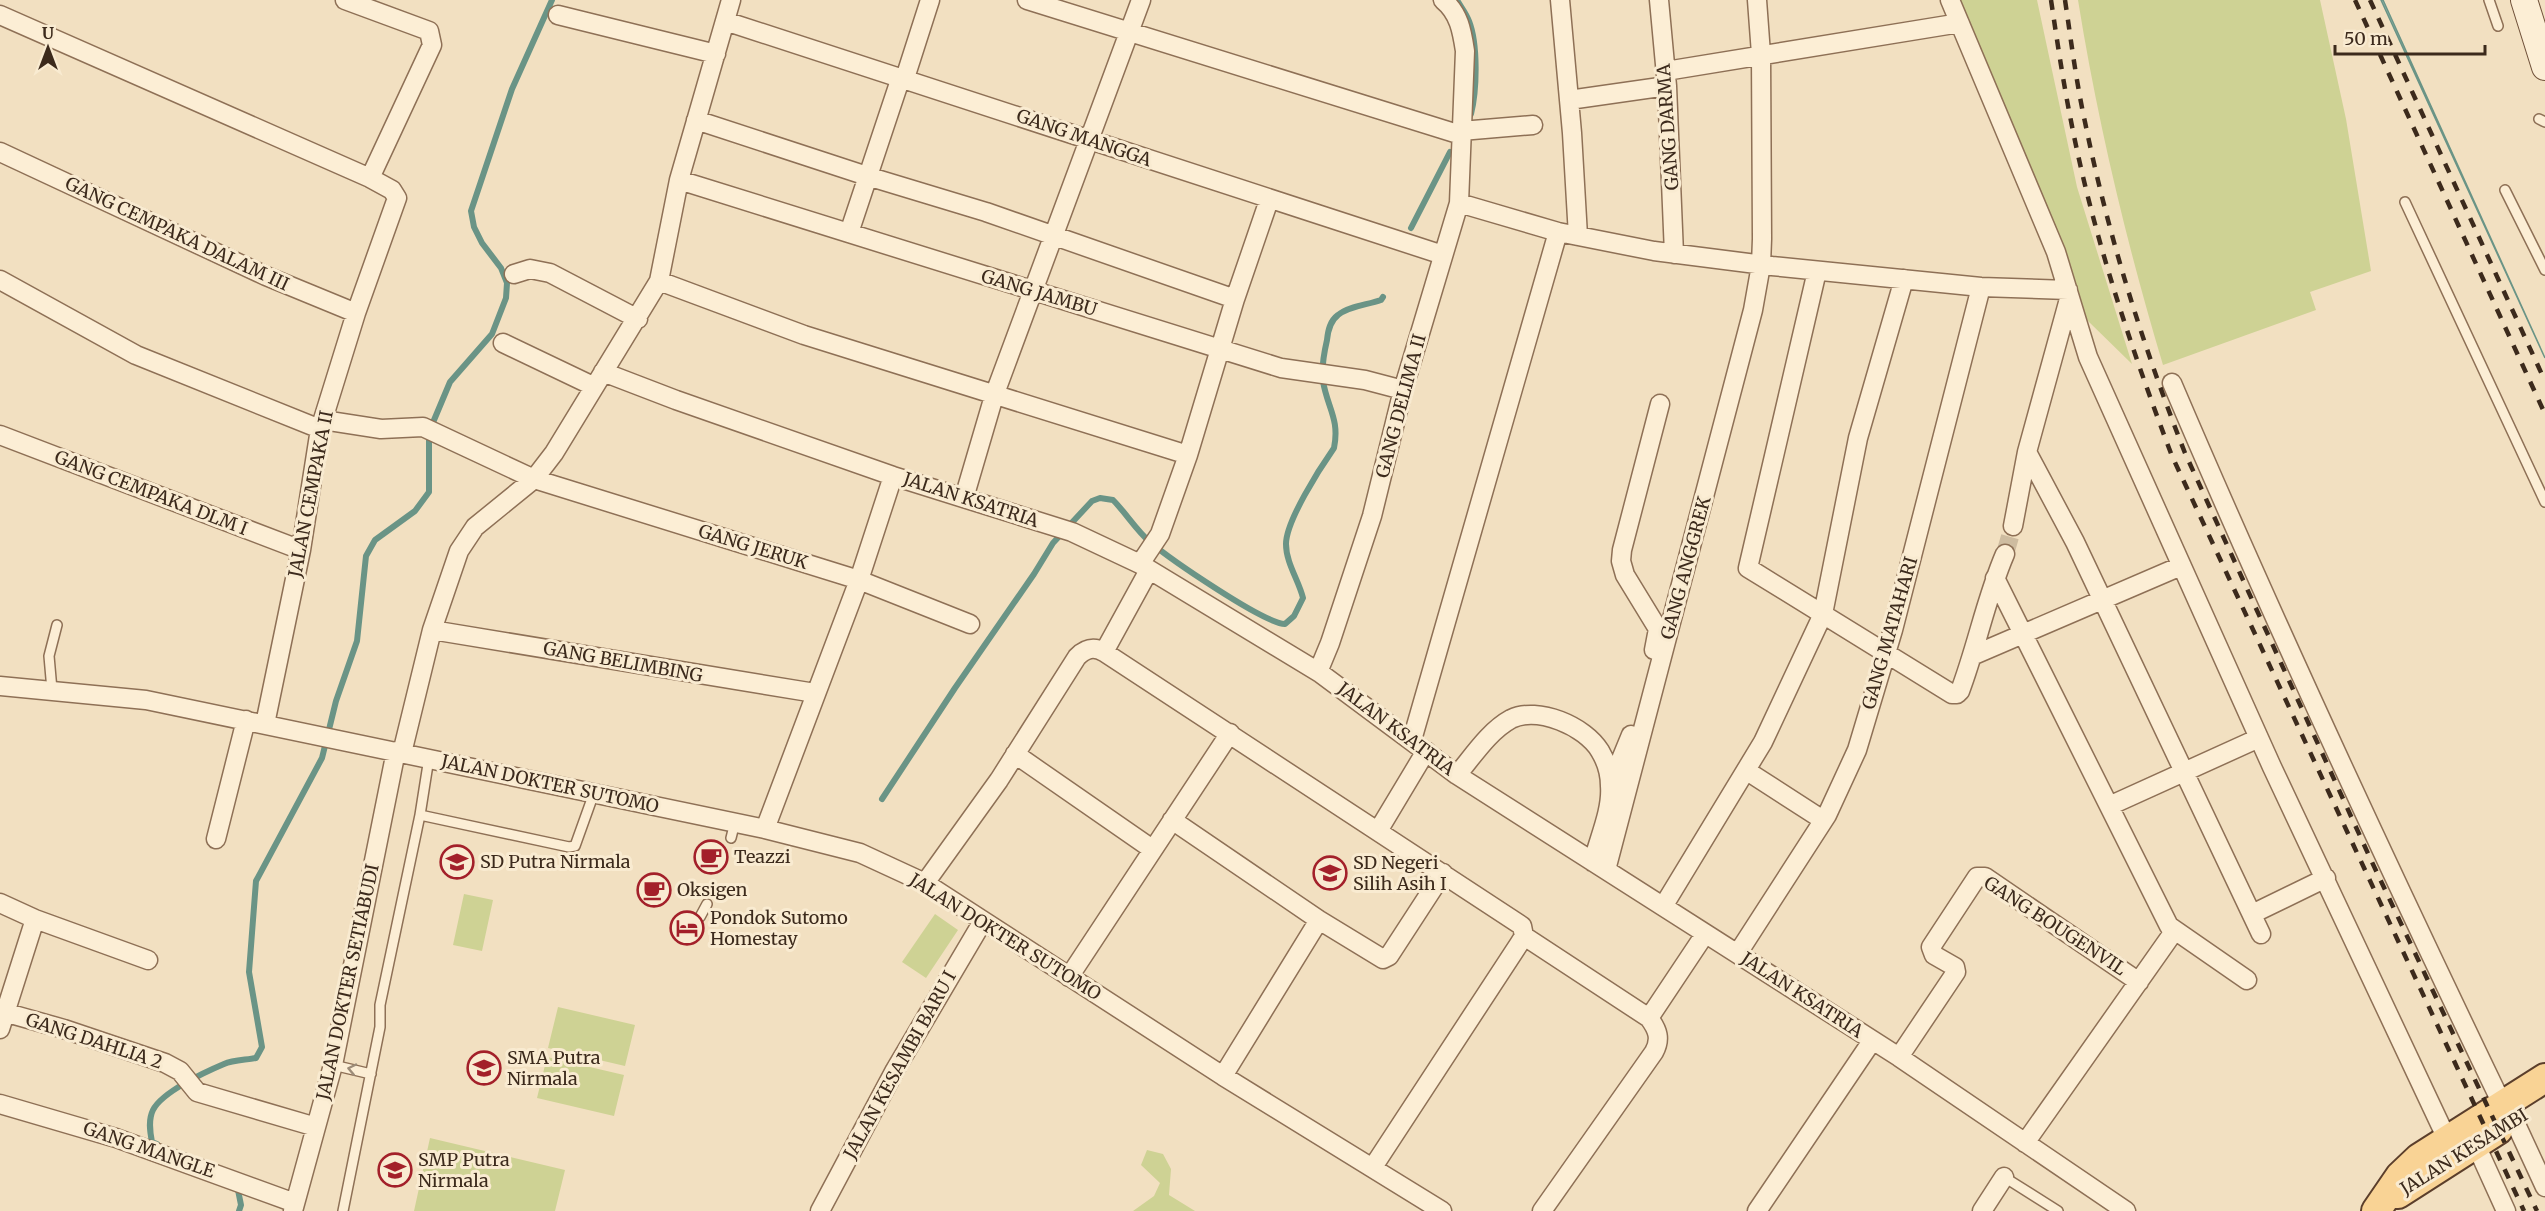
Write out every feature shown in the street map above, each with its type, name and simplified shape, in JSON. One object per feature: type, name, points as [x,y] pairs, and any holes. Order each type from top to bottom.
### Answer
[{"type":"main road","points":[[2524,0],[2540,29],[2545,68]]},
{"type":"main road","name":"JALAN KESAMBI","points":[[2380,1207],[2475,1145],[2545,1078]]},
{"type":"main road","name":"JALAN KESAMBI","points":[[2380,1207],[2400,1176],[2419,1158],[2447,1139],[2509,1113],[2545,1102]]},
{"type":"street","points":[[0,15],[370,178],[432,45],[432,36],[429,31],[345,0]]},
{"type":"street","name":"JALAN DOKTER SETIABUDI","points":[[294,1207],[333,1065],[399,752],[432,630],[459,551],[475,527],[534,479],[571,427],[598,379],[660,281],[679,180],[731,0]]},
{"type":"street","points":[[849,233],[930,0]]},
{"type":"street","points":[[1027,0],[1461,133],[1533,125]]},
{"type":"street","points":[[964,498],[993,396],[1141,0]]},
{"type":"street","name":"GANG DELIMA II","points":[[1318,672],[1330,643],[1372,516],[1403,390],[1459,203],[1466,51],[1462,30],[1454,10],[1443,0]]},
{"type":"street","points":[[1560,0],[1578,236]]},
{"type":"street","name":"GANG DARMA","points":[[1659,0],[1666,78],[1674,254]]},
{"type":"street","name":"GANG ANGGREK","points":[[1600,866],[1753,310],[1761,265],[1761,54],[1757,0]]},
{"type":"street","points":[[1950,0],[2056,252],[2088,357],[2259,738],[2447,1139]]},
{"type":"street","points":[[558,15],[716,54]]},
{"type":"street","name":"GANG MANGGA","points":[[725,21],[903,77],[1269,200],[1443,255]]},
{"type":"street","points":[[1569,100],[1761,54],[1960,23]]},
{"type":"street","points":[[696,120],[1054,234],[1235,299]]},
{"type":"street","name":"GANG CEMPAKA DALAM III","points":[[0,152],[266,276],[356,313]]},
{"type":"street","name":"JALAN CEMPAKA II","points":[[265,724],[301,550],[322,424],[356,313],[397,198],[392,190],[370,178]]},
{"type":"street","name":"GANG JAMBU","points":[[679,180],[1281,368],[1365,380],[1403,390]]},
{"type":"street","points":[[1104,652],[1149,555],[1188,455],[1235,299],[1269,200]]},
{"type":"street","points":[[1459,203],[1578,236],[1674,254],[1817,271],[2069,293]]},
{"type":"street","points":[[1378,831],[1419,745],[1558,231]]},
{"type":"street","points":[[514,274],[530,269],[550,273],[638,319]]},
{"type":"street","points":[[1817,271],[1748,564],[1751,571],[1952,694],[1960,691],[1974,655],[1995,578],[2005,554]]},
{"type":"street","points":[[1664,905],[1747,771],[1784,700],[1823,615],[1858,438],[1904,279]]},
{"type":"street","points":[[0,280],[136,355],[322,424]]},
{"type":"street","points":[[660,281],[804,335],[993,396],[1188,455]]},
{"type":"street","name":"GANG MATAHARI","points":[[1738,953],[1823,820],[1857,750],[1886,654],[1981,287]]},
{"type":"street","points":[[2013,526],[2028,452],[2069,293]]},
{"type":"street","name":"JALAN KSATRIA","points":[[503,343],[598,379],[676,400],[893,476],[1149,555],[1318,672],[1457,775],[1899,1057],[2126,1211]]},
{"type":"street","points":[[2172,383],[2243,550],[2435,965],[2545,1187]]},
{"type":"street","points":[[1610,786],[1634,729],[1658,634],[1656,624],[1625,575],[1621,561],[1660,404]]},
{"type":"street","name":"GANG JERUK","points":[[322,424],[375,429],[423,427],[534,479],[859,580],[970,624]]},
{"type":"street","name":"GANG CEMPAKA DLM I","points":[[0,435],[301,550]]},
{"type":"street","points":[[2028,452],[2102,598],[2261,934]]},
{"type":"street","points":[[765,829],[859,580],[893,476]]},
{"type":"street","points":[[1974,655],[2102,598],[2181,566]]},
{"type":"street","points":[[1995,578],[2169,926],[2247,980]]},
{"type":"street","name":"GANG BELIMBING","points":[[432,630],[815,693]]},
{"type":"street","points":[[925,883],[1016,754],[1077,657],[1084,650],[1092,648],[1104,652],[1520,922],[1524,936],[1649,1018],[1658,1031],[1657,1047],[1542,1211]]},
{"type":"street","points":[[0,686],[146,700],[265,724]]},
{"type":"street","points":[[1457,775],[1502,725],[1523,715],[1535,714],[1563,723],[1594,743],[1605,761],[1610,800],[1600,866]]},
{"type":"street","points":[[216,839],[246,720]]},
{"type":"street","name":"JALAN DOKTER SUTOMO","points":[[265,724],[594,793],[733,830],[765,829],[860,853],[925,883],[1223,1076],[1443,1211]]},
{"type":"street","points":[[1069,977],[1230,733]]},
{"type":"street","points":[[2109,806],[2259,738]]},
{"type":"street","points":[[1016,754],[1152,849]]},
{"type":"street","points":[[1747,771],[1823,820]]},
{"type":"street","points":[[1172,820],[1319,920],[1380,958],[1385,958],[1443,873]]},
{"type":"street","name":"GANG BOUGENVIL","points":[[1899,1057],[1956,972],[1955,967],[1934,955],[1931,947],[1977,877],[1985,877],[2139,982]]},
{"type":"street","points":[[2252,914],[2326,878]]},
{"type":"street","points":[[0,903],[35,919],[148,960]]},
{"type":"street","points":[[2,1018],[35,919]]},
{"type":"street","points":[[1223,1076],[1319,920]]},
{"type":"street","name":"JALAN KESAMBI BARU I","points":[[820,1211],[895,1070],[983,921]]},
{"type":"street","points":[[2025,1143],[2175,930]]},
{"type":"street","points":[[1649,1018],[1706,934]]},
{"type":"street","points":[[1373,1167],[1524,936]]},
{"type":"street","name":"GANG DAHLIA 2","points":[[2,1018],[127,1049],[180,1071],[197,1092],[316,1127]]},
{"type":"street","points":[[1757,1211],[1872,1041]]},
{"type":"street","name":"GANG MANGLE","points":[[0,1104],[97,1132],[255,1188],[294,1207]]},
{"type":"street","points":[[2475,1145],[2506,1211]]},
{"type":"street","points":[[1982,1211],[2004,1177]]},
{"type":"lane","points":[[2489,0],[2498,26]]},
{"type":"lane","points":[[2505,190],[2545,270]]},
{"type":"lane","points":[[2405,202],[2545,502]]},
{"type":"lane","points":[[52,690],[49,656],[57,625]]},
{"type":"lane","points":[[343,1211],[380,1027],[380,1005],[420,815],[429,758]]},
{"type":"lane","points":[[420,815],[573,847],[594,793]]},
{"type":"lane","points":[[700,917],[707,904]]},
{"type":"lane","points":[[333,1065],[371,1074]]},
{"type":"lane","points":[[2004,1177],[2058,1211]]},
{"type":"green space","points":[[1960,0],[2037,0],[2077,187],[2132,364],[2088,321],[2068,278],[2054,231]]},
{"type":"green space","points":[[2078,0],[2320,0],[2346,119],[2371,271],[2310,292],[2316,310],[2163,365],[2114,184]]},
{"type":"green space","points":[[464,894],[493,900],[482,951],[453,945]]},
{"type":"green space","points":[[935,914],[958,930],[926,978],[902,962]]},
{"type":"green space","points":[[558,1007],[635,1025],[625,1066],[548,1048]]},
{"type":"green space","points":[[547,1057],[624,1075],[614,1116],[537,1098]]},
{"type":"green space","points":[[430,1138],[565,1170],[555,1211],[414,1211]]},
{"type":"green space","points":[[1147,1150],[1163,1154],[1171,1169],[1169,1195],[1195,1211],[1133,1211],[1154,1196],[1160,1183],[1141,1165]]},
{"type":"water","points":[[2381,0],[2383,0],[2545,358]]},
{"type":"waterway","points":[[157,1144],[152,1142],[150,1118],[153,1110],[165,1096],[185,1083],[224,1064],[256,1058],[262,1047],[249,972],[256,881],[322,758],[336,701],[357,641],[366,556],[375,540],[415,511],[429,492],[429,432],[450,382],[492,334],[506,298],[507,283],[501,268],[482,243],[474,227],[471,211],[512,89],[552,0]]},
{"type":"waterway","points":[[1457,0],[1469,21],[1474,42],[1475,80],[1471,114]]},
{"type":"waterway","points":[[1411,228],[1450,152]]},
{"type":"waterway","points":[[882,799],[1053,543],[1092,501],[1100,498],[1113,500],[1150,542],[1176,562],[1257,613],[1285,624],[1294,616],[1303,598],[1288,558],[1287,534],[1305,495],[1334,448],[1334,421],[1322,376],[1329,329],[1333,320],[1342,312],[1381,300],[1383,297]]},
{"type":"waterway","points":[[237,1185],[241,1205],[239,1211]]},
{"type":"tunnel","points":[[2005,554],[2013,526]]},
{"type":"railway","points":[[2051,0],[2068,106],[2090,206],[2114,291],[2172,456],[2524,1211]]},
{"type":"railway","points":[[2065,0],[2082,107],[2104,206],[2141,331],[2185,453],[2371,860],[2537,1211]]},
{"type":"railway","points":[[2355,0],[2545,414]]},
{"type":"railway","points":[[2370,0],[2545,381]]},
{"type":"place","name":"Teazzi","points":[[711,857]]},
{"type":"place","name":"SD Putra Nirmala","points":[[457,862]]},
{"type":"place","name":"SD Negeri Silih Asih I","points":[[1330,873]]},
{"type":"place","name":"Oksigen","points":[[654,890]]},
{"type":"place","name":"Pondok Sutomo Homestay","points":[[687,928]]},
{"type":"place","name":"SMA Putra Nirmala","points":[[484,1068]]},
{"type":"place","name":"SMP Putra Nirmala","points":[[395,1170]]}]
